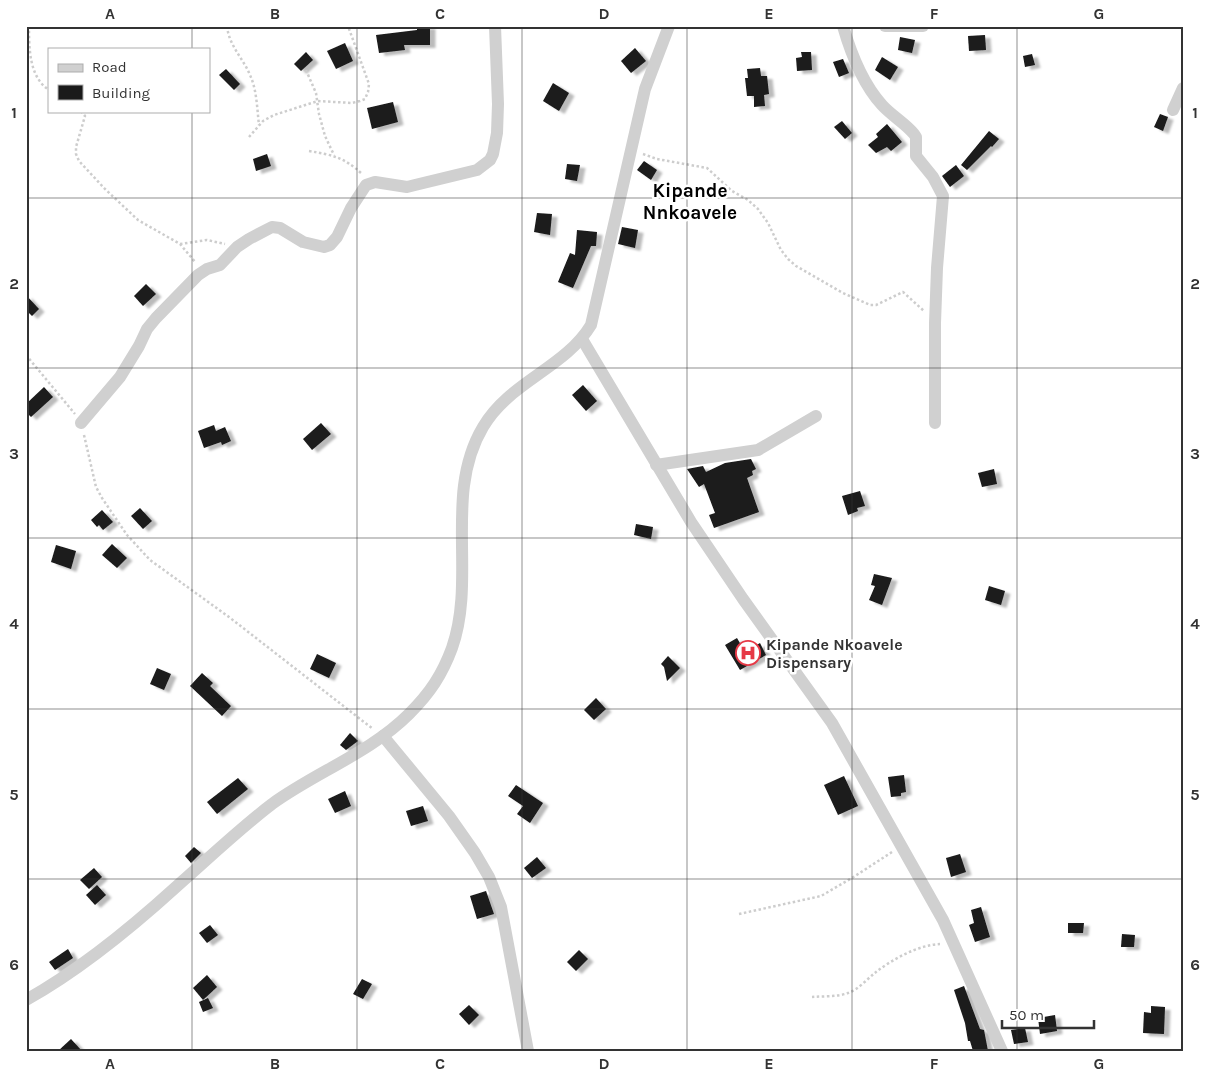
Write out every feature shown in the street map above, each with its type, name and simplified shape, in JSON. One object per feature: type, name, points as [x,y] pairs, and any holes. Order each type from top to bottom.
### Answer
[{"type":"street","points":[[81,423],[120,377],[156,318],[202,272],[220,265],[249,238],[272,226],[280,228],[303,242],[324,247],[330,245],[337,237],[351,208],[369,183],[374,182],[407,187],[472,172],[483,167],[490,160],[494,151],[497,133],[497,74],[494,26]]},
{"type":"street","points":[[26,1000],[82,963],[118,936],[274,803],[383,736],[408,716],[428,695],[442,674],[453,645],[460,617],[463,495],[469,460],[482,428],[495,409],[510,395],[582,339],[591,325],[645,89],[669,26]]},
{"type":"street","points":[[843,26],[857,66],[870,89],[886,110],[914,134],[916,156],[933,177],[943,196],[935,323],[936,423]]},
{"type":"street","points":[[885,26],[923,26]]},
{"type":"street","points":[[1173,110],[1183,88]]},
{"type":"street","points":[[582,339],[690,522],[832,723],[943,920],[1002,1051]]},
{"type":"street","points":[[656,465],[758,450],[816,416]]},
{"type":"street","points":[[383,736],[450,816],[489,877],[501,907],[528,1051]]},
{"type":"path","points":[[29,26],[30,54],[35,74],[39,82],[48,89]]},
{"type":"path","points":[[227,26],[230,41],[252,80],[259,125]]},
{"type":"path","points":[[249,137],[268,117],[318,101],[352,103],[365,98],[369,84],[367,75],[348,26]]},
{"type":"path","points":[[306,70],[318,101],[321,125],[334,155]]},
{"type":"path","points":[[82,112],[86,116],[76,147],[79,162],[138,220],[180,244],[194,259],[202,272]]},
{"type":"path","points":[[631,150],[657,159],[707,168],[732,191],[748,200],[758,209],[768,223],[781,250],[796,266],[843,293],[870,305],[876,305],[903,292],[935,323]]},
{"type":"path","points":[[309,151],[334,155],[354,166],[369,183]]},
{"type":"path","points":[[180,244],[207,240],[237,248]]},
{"type":"path","points":[[26,355],[81,423],[96,486],[108,509],[127,535],[150,560],[229,617],[383,736]]},
{"type":"path","points":[[739,914],[821,896],[902,845]]},
{"type":"path","points":[[812,997],[846,994],[853,991],[884,966],[920,948],[931,945],[954,944]]},
{"type":"building","points":[[417,26],[430,26],[430,45],[404,45],[405,50],[379,53],[376,35],[417,30]]},
{"type":"building","points":[[985,35],[986,50],[969,51],[968,36]]},
{"type":"building","points":[[900,37],[915,40],[912,53],[898,50]]},
{"type":"building","points":[[345,43],[353,61],[336,69],[327,51]]},
{"type":"building","points":[[635,48],[646,61],[631,73],[621,61]]},
{"type":"building","points":[[306,52],[313,60],[301,71],[294,64]]},
{"type":"building","points":[[801,52],[811,52],[812,70],[797,71],[796,58],[802,57]]},
{"type":"building","points":[[1032,54],[1035,65],[1025,67],[1023,56]]},
{"type":"building","points":[[882,57],[898,67],[890,80],[875,70]]},
{"type":"building","points":[[843,59],[849,73],[839,77],[833,62]]},
{"type":"building","points":[[760,68],[761,76],[767,76],[769,94],[764,95],[765,106],[754,107],[754,96],[747,96],[745,78],[748,78],[747,69]]},
{"type":"building","points":[[226,69],[240,84],[234,90],[219,75]]},
{"type":"building","points":[[553,83],[569,93],[559,111],[543,101]]},
{"type":"building","points":[[393,102],[398,122],[372,129],[367,108]]},
{"type":"building","points":[[1160,114],[1168,117],[1163,131],[1154,127]]},
{"type":"building","points":[[842,121],[852,133],[845,139],[834,127]]},
{"type":"building","points":[[887,124],[902,142],[891,151],[887,147],[876,153],[868,145],[878,137],[876,134]]},
{"type":"building","points":[[989,131],[999,139],[967,170],[961,165]]},
{"type":"building","points":[[267,154],[271,166],[256,171],[253,159]]},
{"type":"building","points":[[644,161],[657,170],[651,180],[637,170]]},
{"type":"building","points":[[567,164],[580,165],[577,181],[565,179]]},
{"type":"building","points":[[956,165],[964,176],[950,187],[942,176]]},
{"type":"building","points":[[537,213],[552,214],[550,235],[534,232]]},
{"type":"building","points":[[622,227],[638,230],[635,248],[618,244]]},
{"type":"building","points":[[577,230],[597,232],[596,246],[591,246],[573,288],[558,282],[570,253],[575,255]]},
{"type":"building","points":[[146,284],[156,294],[143,306],[134,296]]},
{"type":"building","points":[[26,295],[39,309],[32,316],[26,310]]},
{"type":"building","points":[[583,385],[597,401],[586,411],[572,395]]},
{"type":"building","points":[[44,387],[53,397],[31,417],[26,412],[26,404]]},
{"type":"building","points":[[321,423],[331,434],[312,450],[303,439]]},
{"type":"building","points":[[214,425],[216,431],[225,427],[231,441],[222,445],[221,442],[204,448],[198,431]]},
{"type":"building","points":[[751,459],[756,469],[752,471],[753,475],[747,478],[759,512],[714,528],[709,515],[715,513],[704,484],[699,487],[687,469],[703,466],[706,472],[725,463]]},
{"type":"building","points":[[994,469],[997,484],[982,487],[978,473]]},
{"type":"building","points":[[860,491],[865,506],[857,508],[858,511],[848,515],[842,496]]},
{"type":"building","points":[[140,508],[152,521],[143,529],[131,516]]},
{"type":"building","points":[[102,510],[113,522],[103,530],[99,525],[97,527],[91,520]]},
{"type":"building","points":[[636,524],[653,527],[651,539],[634,535]]},
{"type":"building","points":[[112,544],[127,558],[117,568],[102,555]]},
{"type":"building","points":[[56,545],[76,551],[71,569],[51,562]]},
{"type":"building","points":[[874,574],[892,578],[882,605],[869,600],[875,586],[871,585]]},
{"type":"building","points":[[989,586],[1005,591],[1001,605],[985,600]]},
{"type":"building","name":"Kipande Nkoavele Dispensary","points":[[737,638],[745,652],[760,643],[766,655],[740,670],[725,645]]},
{"type":"building","points":[[317,654],[336,663],[329,678],[310,669]]},
{"type":"building","points":[[668,656],[680,668],[667,681],[664,667],[661,664]]},
{"type":"building","points":[[157,668],[171,674],[164,690],[150,684]]},
{"type":"building","points":[[202,673],[213,683],[210,686],[231,706],[222,716],[190,686]]},
{"type":"building","points":[[596,698],[606,709],[594,720],[584,710]]},
{"type":"building","points":[[350,733],[358,741],[346,750],[340,745]]},
{"type":"building","points":[[904,775],[906,792],[901,793],[901,796],[891,797],[888,777]]},
{"type":"building","points":[[844,776],[858,806],[838,815],[824,785]]},
{"type":"building","points":[[238,778],[248,789],[217,814],[207,802]]},
{"type":"building","points":[[516,785],[543,803],[530,823],[517,814],[523,806],[508,796]]},
{"type":"building","points":[[345,791],[351,806],[335,813],[328,799]]},
{"type":"building","points":[[423,806],[428,821],[411,826],[406,811]]},
{"type":"building","points":[[194,847],[201,853],[191,863],[185,856]]},
{"type":"building","points":[[960,854],[966,872],[951,877],[946,858]]},
{"type":"building","points":[[537,857],[546,868],[532,878],[524,868]]},
{"type":"building","points":[[94,868],[102,877],[89,889],[80,880]]},
{"type":"building","points":[[97,885],[106,895],[95,905],[86,895]]},
{"type":"building","points":[[486,891],[494,914],[477,919],[470,896]]},
{"type":"building","points":[[981,907],[990,937],[975,942],[969,925],[974,923],[971,910]]},
{"type":"building","points":[[1068,923],[1084,923],[1083,933],[1068,933]]},
{"type":"building","points":[[210,925],[218,935],[207,943],[199,933]]},
{"type":"building","points":[[1122,934],[1135,935],[1134,947],[1121,947]]},
{"type":"building","points":[[68,949],[73,958],[55,970],[49,962]]},
{"type":"building","points":[[579,950],[588,959],[576,971],[567,962]]},
{"type":"building","points":[[207,975],[217,987],[203,1000],[193,988]]},
{"type":"building","points":[[362,979],[372,984],[363,999],[353,994]]},
{"type":"building","points":[[964,986],[980,1029],[984,1030],[988,1051],[973,1051],[970,1041],[968,1041],[965,1023],[954,990]]},
{"type":"building","points":[[208,998],[213,1008],[203,1012],[199,1002]]},
{"type":"building","points":[[469,1005],[479,1015],[469,1025],[459,1014]]},
{"type":"building","points":[[1151,1006],[1165,1007],[1164,1034],[1143,1033],[1144,1012],[1151,1013]]},
{"type":"building","points":[[1055,1015],[1057,1031],[1040,1034],[1038,1018]]},
{"type":"building","points":[[1025,1028],[1028,1042],[1014,1044],[1011,1030]]},
{"type":"building","points":[[71,1039],[82,1051],[58,1051]]},
{"type":"place","name":"Kipande Nkoavele Dispensary","points":[[748,653]]},
{"type":"district","name":"Kipande Nnkoavele","points":[[690,202]]}]
